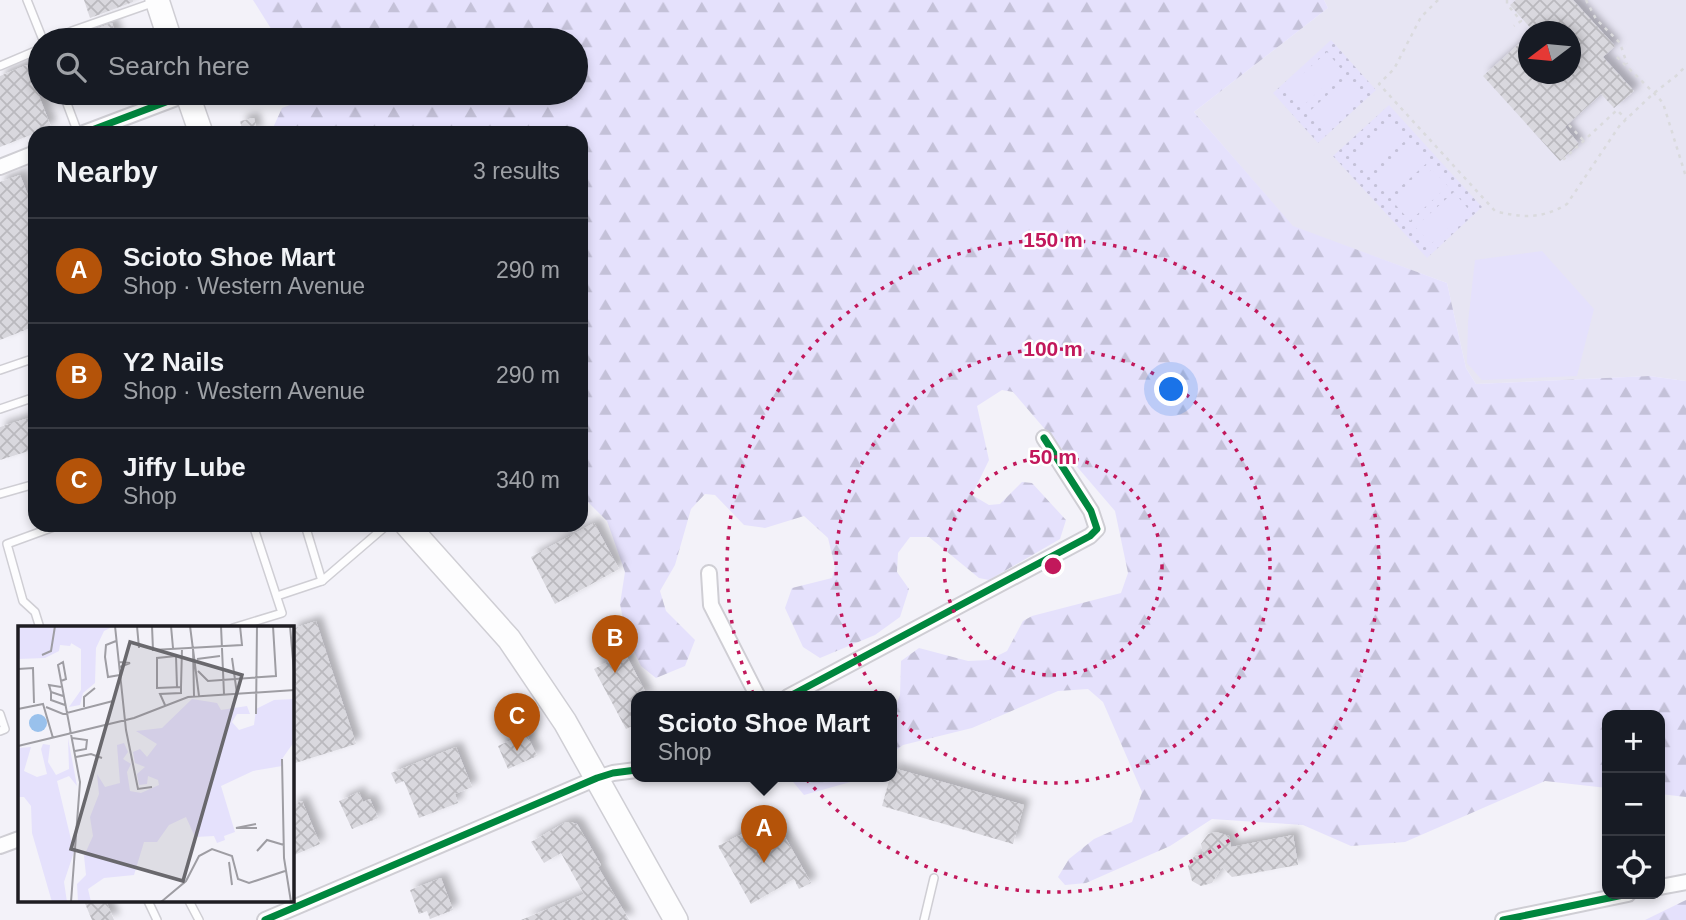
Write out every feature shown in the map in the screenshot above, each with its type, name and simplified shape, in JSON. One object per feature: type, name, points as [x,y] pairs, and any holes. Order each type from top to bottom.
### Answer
[{"type":"main road","points":[[157,1],[166,28]]},
{"type":"main road","points":[[191,105],[199,126]]},
{"type":"main road","points":[[413,532],[509,639],[565,722],[676,920]]},
{"type":"street","points":[[102,126],[156,105]]},
{"type":"street","points":[[0,167],[28,156]]},
{"type":"street","points":[[799,691],[1090,537],[1097,529],[1091,511],[1044,438]]},
{"type":"street","points":[[709,573],[711,606],[755,691]]},
{"type":"street","points":[[265,920],[597,778],[631,771]]},
{"type":"street","points":[[0,846],[18,839]]},
{"type":"street","points":[[1665,886],[1686,882]]},
{"type":"street","points":[[1503,920],[1604,899]]},
{"type":"lane","points":[[27,0],[38,28]]},
{"type":"lane","points":[[80,28],[157,1]]},
{"type":"lane","points":[[0,66],[28,54]]},
{"type":"lane","points":[[68,105],[75,126]]},
{"type":"lane","points":[[0,370],[28,360]]},
{"type":"lane","points":[[0,409],[28,399]]},
{"type":"lane","points":[[0,494],[28,486]]},
{"type":"lane","points":[[39,626],[35,612],[23,601],[7,544],[40,532]]},
{"type":"lane","points":[[240,626],[282,613],[255,532]]},
{"type":"lane","points":[[306,532],[322,581]]},
{"type":"lane","points":[[277,596],[322,581],[379,532]]},
{"type":"lane","points":[[0,714],[5,729],[0,730]]},
{"type":"lane","points":[[924,920],[934,878]]},
{"type":"lane","points":[[148,902],[157,920]]},
{"type":"lane","points":[[190,902],[199,920]]},
{"type":"path","points":[[1437,0],[1421,17],[1394,69],[1379,84],[1495,211],[1514,216],[1537,217],[1555,212],[1567,204],[1620,125],[1654,93],[1684,71],[1686,66]]},
{"type":"path","points":[[1507,0],[1507,4],[1521,21],[1514,26]]},
{"type":"path","points":[[1586,0],[1596,19],[1620,43],[1628,67]]},
{"type":"path","points":[[1617,57],[1662,103],[1686,177]]},
{"type":"path","points":[[1563,158],[1617,110],[1626,120]]},
{"type":"path","points":[[1569,125],[1583,140]]},
{"type":"shaded area","points":[[1324,0],[1686,0],[1686,381],[1649,376],[1476,384],[1466,368],[1447,283],[1293,227],[1194,112],[1328,8]]},
{"type":"green space","points":[[253,0],[1324,0],[1328,8],[1194,112],[1293,226],[1447,283],[1466,368],[1476,384],[1649,376],[1686,381],[1686,797],[1665,795],[1665,710],[1602,710],[1602,787],[1545,781],[1405,842],[1351,846],[1303,825],[1212,819],[1170,846],[1086,883],[1065,885],[1058,877],[1069,859],[1094,839],[1132,822],[1142,792],[1103,702],[1088,689],[1058,691],[972,728],[903,745],[897,749],[897,703],[900,695],[901,661],[919,648],[968,661],[989,660],[1007,651],[1023,621],[1032,616],[1121,593],[1128,573],[1115,511],[1013,392],[1002,390],[977,406],[989,460],[972,495],[989,505],[1000,504],[1022,482],[1032,483],[1066,520],[1060,539],[989,580],[979,578],[929,537],[910,537],[898,553],[897,572],[909,589],[900,617],[875,635],[820,658],[803,647],[785,608],[792,588],[832,578],[835,567],[828,538],[804,516],[765,528],[744,525],[715,495],[705,494],[691,509],[675,565],[660,591],[666,611],[695,640],[685,666],[656,678],[641,666],[626,635],[620,604],[625,572],[607,521],[588,502],[588,126],[274,126],[282,108],[290,105],[588,105],[588,28],[271,28]]},
{"type":"green space","points":[[1331,40],[1376,90],[1318,143],[1273,93]]},
{"type":"green space","points":[[1327,52],[1342,70],[1304,105],[1288,87]]},
{"type":"green space","points":[[1348,76],[1364,94],[1325,128],[1310,111]]},
{"type":"green space","points":[[1389,105],[1482,207],[1427,258],[1333,156]]},
{"type":"green space","points":[[1390,122],[1406,140],[1367,174],[1352,157]]},
{"type":"green space","points":[[1411,145],[1427,163],[1389,197],[1373,180]]},
{"type":"green space","points":[[1432,169],[1448,186],[1410,221],[1394,203]]},
{"type":"green space","points":[[1454,192],[1469,210],[1431,244],[1415,227]]},
{"type":"green space","points":[[1542,251],[1594,309],[1577,376],[1482,380],[1467,363],[1468,322],[1475,260]]},
{"type":"green space","points":[[793,782],[850,782],[804,795]]},
{"type":"green space","points":[[1686,900],[1686,920],[1645,920]]},
{"type":"building","points":[[84,0],[133,0],[133,2],[90,18]]},
{"type":"building","points":[[1516,0],[1573,0],[1615,46],[1603,57],[1634,91],[1614,108],[1601,94],[1565,127],[1579,144],[1560,161],[1483,76],[1518,45],[1518,84],[1581,84],[1581,21],[1524,21],[1510,5]]},
{"type":"building","points":[[112,23],[114,28],[98,28]]},
{"type":"building","points":[[27,65],[28,105],[42,105],[51,126],[28,126],[28,136],[0,147],[0,76]]},
{"type":"building","points":[[254,118],[256,126],[241,126],[240,121]]},
{"type":"building","points":[[20,175],[28,195],[28,329],[0,340],[0,182]]},
{"type":"building","points":[[28,418],[28,451],[0,460],[0,427]]},
{"type":"building","points":[[594,523],[619,569],[555,604],[531,557],[577,532],[588,532],[588,526]]},
{"type":"building","points":[[316,621],[356,744],[294,763],[294,628]]},
{"type":"building","points":[[625,653],[645,691],[631,691],[631,726],[626,729],[594,669]]},
{"type":"building","points":[[526,733],[537,756],[508,769],[498,746]]},
{"type":"building","points":[[456,747],[472,787],[455,794],[458,803],[419,818],[404,781],[396,784],[391,773]]},
{"type":"building","points":[[897,769],[1024,805],[1013,844],[882,806],[889,782],[897,782]]},
{"type":"building","points":[[359,792],[363,802],[370,799],[378,818],[352,829],[339,801]]},
{"type":"building","points":[[302,801],[320,844],[294,855],[294,804]]},
{"type":"building","points":[[772,819],[811,883],[799,889],[794,879],[751,904],[718,846]]},
{"type":"building","points":[[570,822],[577,824],[629,920],[521,920],[584,894],[561,853],[544,863],[531,842]]},
{"type":"building","points":[[1216,832],[1229,836],[1231,847],[1293,835],[1298,865],[1232,877],[1222,867],[1212,883],[1201,886],[1192,881],[1188,866],[1195,855],[1203,854],[1201,844],[1208,834]]},
{"type":"building","points":[[441,878],[453,910],[430,919],[427,911],[419,914],[410,890]]},
{"type":"building","points":[[84,902],[106,902],[114,920],[92,920]]},
{"type":"cycle path","points":[[102,126],[158,105]]},
{"type":"cycle path","points":[[799,691],[1090,536],[1097,529],[1091,511],[1044,438]]},
{"type":"cycle path","points":[[265,920],[597,778],[631,771]]},
{"type":"cycle path","points":[[1503,920],[1604,899]]},
{"type":"place","name":"Y2 Nails","points":[[615,673]]},
{"type":"place","name":"Jiffy Lube","points":[[517,751]]},
{"type":"place","name":"Scioto Shoe Mart","points":[[764,863]]}]
